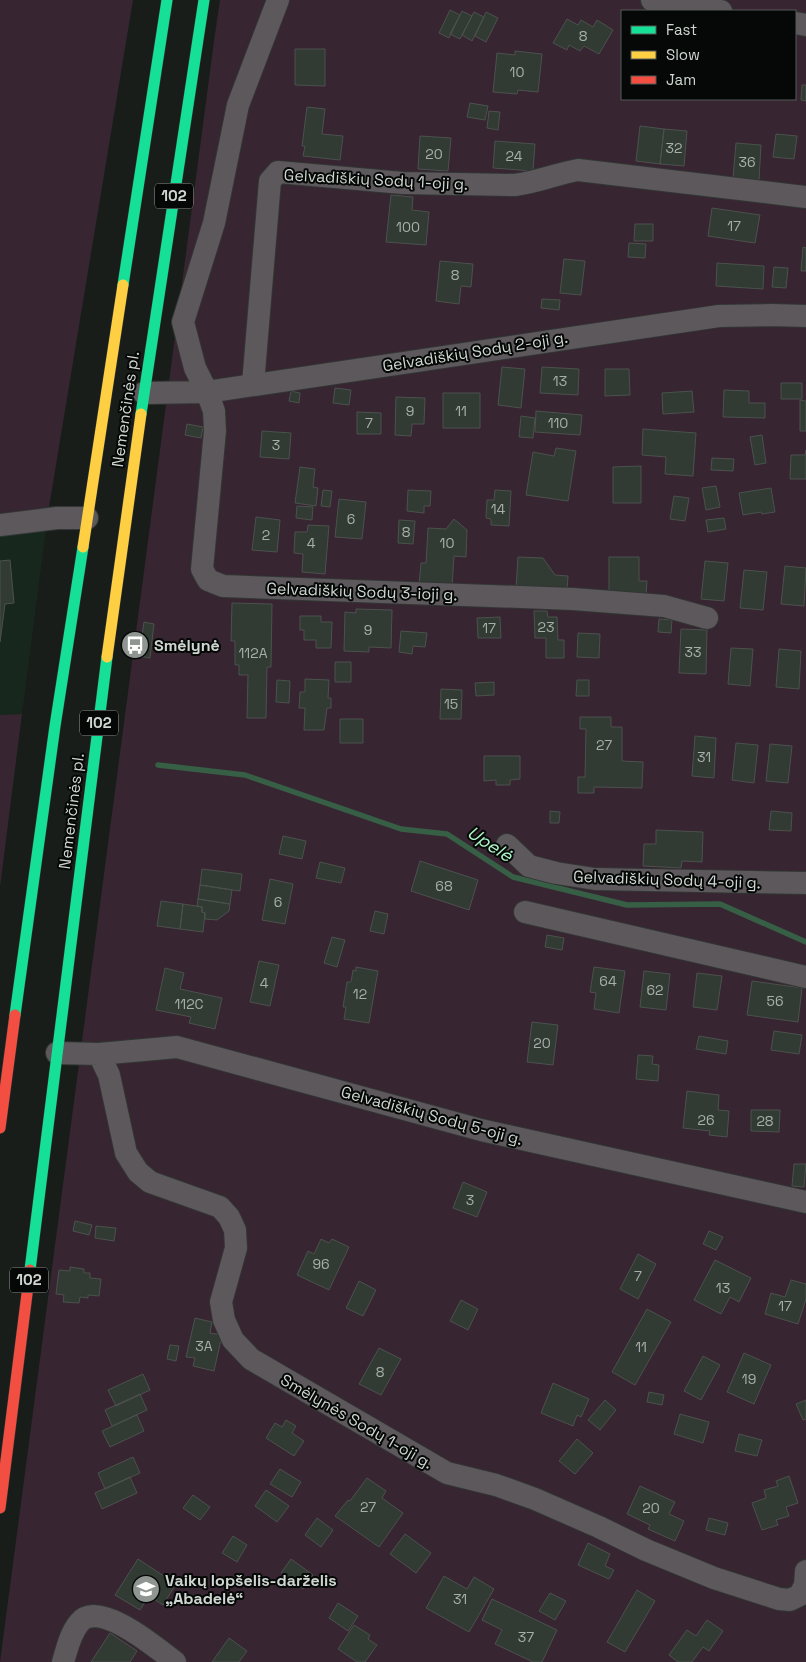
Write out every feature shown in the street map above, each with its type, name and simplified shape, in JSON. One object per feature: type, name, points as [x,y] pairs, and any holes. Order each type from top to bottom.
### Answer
[{"type":"main road","name":"Nemenčinės pl.","points":[[0,1128],[6,1035],[167,0]]},
{"type":"main road","name":"Nemenčinės pl.","points":[[0,1508],[97,732],[144,393],[204,0]]},
{"type":"street","name":"Gelvadiškių Sodų 3-ioji g.","points":[[278,0],[238,105],[214,223],[183,322],[195,368],[214,411],[216,431],[202,569],[208,580],[223,586],[574,599],[664,606],[707,618]]},
{"type":"street","points":[[652,0],[715,10]]},
{"type":"street","name":"Gelvadiškių Sodų 1-oji g.","points":[[253,384],[270,181],[278,172],[403,183],[515,185],[533,183],[578,170],[806,197]]},
{"type":"street","name":"Gelvadiškių Sodų 2-oji g.","points":[[144,393],[207,392],[718,316],[806,316]]},
{"type":"street","points":[[0,525],[57,518],[86,518]]},
{"type":"street","name":"Gelvadiškių Sodų 4-oji g.","points":[[507,845],[529,866],[556,873],[595,879],[806,883]]},
{"type":"street","points":[[525,912],[806,977]]},
{"type":"street","name":"Gelvadiškių Sodų 5-oji g.","points":[[57,1053],[99,1054],[177,1047],[481,1130],[806,1202]]},
{"type":"street","name":"Smėlynės Sodų 1-oji g.","points":[[99,1054],[109,1075],[126,1153],[138,1172],[150,1182],[220,1207],[229,1218],[235,1230],[236,1248],[221,1302],[224,1320],[233,1340],[251,1359],[447,1473],[535,1499],[600,1526],[646,1550],[714,1578],[778,1599],[790,1600],[800,1594],[805,1585],[806,1571]]},
{"type":"street","points":[[63,1662],[72,1635],[80,1621],[89,1615],[99,1615],[113,1620],[145,1639],[175,1662]]},
{"type":"shaded area","points":[[0,0],[133,0],[48,513],[0,518]]},
{"type":"shaded area","points":[[220,0],[806,0],[806,1662],[0,1662]]},
{"type":"shaded area","points":[[48,513],[22,714],[0,715],[0,518]]},
{"type":"shaded area","points":[[22,714],[0,887],[0,715]]},
{"type":"building","points":[[450,10],[460,15],[449,38],[439,33]]},
{"type":"building","points":[[462,11],[472,16],[460,39],[450,34]]},
{"type":"building","points":[[474,12],[484,17],[472,41],[462,35]]},
{"type":"building","points":[[486,12],[498,18],[486,42],[475,36]]},
{"type":"building","points":[[567,19],[578,25],[581,20],[593,27],[597,20],[613,30],[599,54],[584,46],[580,51],[569,45],[567,50],[553,43]]},
{"type":"building","points":[[295,49],[325,49],[325,86],[295,85]]},
{"type":"building","points":[[515,51],[542,54],[538,92],[518,90],[517,94],[493,92],[497,53],[515,55]]},
{"type":"building","points":[[802,85],[806,85],[806,101],[801,100]]},
{"type":"building","points":[[470,103],[488,106],[485,120],[467,117]]},
{"type":"building","points":[[307,107],[325,109],[322,134],[343,136],[340,160],[303,156],[305,146],[302,146]]},
{"type":"building","points":[[489,111],[500,112],[498,130],[487,128]]},
{"type":"building","points":[[640,126],[664,129],[660,164],[636,161]]},
{"type":"building","points":[[664,129],[687,131],[684,166],[660,164]]},
{"type":"building","points":[[776,134],[797,136],[794,159],[773,157]]},
{"type":"building","points":[[420,136],[451,138],[448,171],[418,169]]},
{"type":"building","points":[[495,141],[535,144],[533,171],[493,168]]},
{"type":"building","points":[[736,143],[761,145],[759,180],[733,178]]},
{"type":"building","points":[[391,195],[413,197],[412,210],[429,212],[426,245],[386,242]]},
{"type":"building","points":[[712,208],[760,215],[755,243],[708,236]]},
{"type":"building","points":[[635,224],[653,224],[653,241],[634,241]]},
{"type":"building","points":[[629,243],[646,244],[645,258],[628,257]]},
{"type":"building","points":[[803,247],[806,248],[806,271],[801,271]]},
{"type":"building","points":[[564,259],[585,261],[581,295],[560,293]]},
{"type":"building","points":[[440,261],[473,264],[471,287],[461,286],[459,304],[436,301]]},
{"type":"building","points":[[717,263],[764,266],[763,289],[716,286]]},
{"type":"building","points":[[774,267],[788,268],[786,288],[772,287]]},
{"type":"building","points":[[542,299],[560,300],[559,310],[541,308]]},
{"type":"building","points":[[502,367],[525,369],[521,408],[498,405]]},
{"type":"building","points":[[542,367],[579,369],[578,395],[540,393]]},
{"type":"building","points":[[605,369],[629,369],[630,395],[605,396]]},
{"type":"building","points":[[781,383],[802,383],[802,399],[781,399]]},
{"type":"building","points":[[335,388],[351,390],[349,405],[333,403]]},
{"type":"building","points":[[724,390],[749,391],[749,403],[765,403],[765,418],[723,417]]},
{"type":"building","points":[[291,391],[300,393],[299,403],[289,401]]},
{"type":"building","points":[[692,391],[694,412],[663,414],[662,393]]},
{"type":"building","points":[[443,393],[480,393],[480,428],[443,428]]},
{"type":"building","points":[[396,397],[425,398],[424,424],[412,424],[411,436],[395,435]]},
{"type":"building","points":[[800,400],[806,401],[806,431],[800,431]]},
{"type":"building","points":[[536,411],[582,415],[580,435],[535,432]]},
{"type":"building","points":[[357,412],[381,413],[381,434],[357,434]]},
{"type":"building","points":[[521,416],[535,418],[533,438],[519,437]]},
{"type":"building","points":[[187,424],[203,427],[201,438],[185,435]]},
{"type":"building","points":[[643,429],[696,433],[693,476],[665,474],[666,457],[642,455]]},
{"type":"building","points":[[262,431],[291,433],[289,459],[260,457]]},
{"type":"building","points":[[762,435],[766,463],[755,465],[750,437]]},
{"type":"building","points":[[556,448],[576,451],[568,501],[526,495],[533,452],[554,456]]},
{"type":"building","points":[[806,450],[806,479],[790,479],[791,455],[805,455]]},
{"type":"building","points":[[712,458],[734,459],[733,471],[711,470]]},
{"type":"building","points":[[641,466],[641,503],[613,503],[613,467]]},
{"type":"building","points":[[300,467],[315,469],[313,487],[318,488],[316,506],[295,503]]},
{"type":"building","points":[[716,486],[720,507],[706,510],[702,488]]},
{"type":"building","points":[[771,488],[775,512],[743,515],[739,493]]},
{"type":"building","points":[[323,490],[332,491],[330,507],[321,506]]},
{"type":"building","points":[[408,490],[431,491],[430,506],[424,506],[424,513],[407,511]]},
{"type":"building","points":[[495,490],[511,491],[509,526],[491,525],[491,519],[486,518],[487,500],[494,500]]},
{"type":"building","points":[[674,496],[689,498],[685,521],[670,519]]},
{"type":"building","points":[[339,499],[366,502],[362,539],[335,537]]},
{"type":"building","points":[[297,506],[313,507],[312,520],[296,518]]},
{"type":"building","points":[[256,517],[280,520],[277,552],[252,550]]},
{"type":"building","points":[[724,518],[726,529],[708,532],[706,520]]},
{"type":"building","points":[[454,519],[467,530],[466,557],[454,556],[452,587],[419,585],[421,563],[426,563],[428,528],[446,529]]},
{"type":"building","points":[[399,520],[415,521],[413,544],[398,543]]},
{"type":"building","points":[[308,525],[329,526],[325,574],[302,572],[303,554],[294,553],[295,532],[307,532]]},
{"type":"building","points":[[518,557],[543,558],[555,575],[568,576],[567,591],[516,588]]},
{"type":"building","points":[[609,557],[639,557],[639,581],[647,581],[646,595],[609,594]]},
{"type":"building","points":[[10,560],[14,603],[5,604],[0,642],[0,561]]},
{"type":"building","points":[[705,561],[728,563],[724,601],[701,599]]},
{"type":"building","points":[[785,566],[806,568],[804,606],[781,604]]},
{"type":"building","points":[[744,570],[767,572],[763,610],[740,608]]},
{"type":"building","points":[[232,603],[272,604],[271,667],[267,667],[266,718],[247,718],[248,675],[239,675],[239,665],[235,665],[235,641],[231,641]]},
{"type":"building","points":[[356,609],[392,610],[391,648],[369,647],[369,652],[344,651],[345,612],[356,613]]},
{"type":"building","points":[[534,611],[547,611],[548,617],[557,617],[558,640],[564,640],[564,658],[546,658],[546,638],[535,638]]},
{"type":"building","points":[[300,616],[321,616],[321,622],[332,622],[331,648],[316,648],[316,640],[304,640],[304,630],[300,630]]},
{"type":"building","points":[[500,617],[501,638],[478,638],[477,618]]},
{"type":"building","points":[[659,619],[672,620],[671,633],[658,632]]},
{"type":"building","points":[[144,622],[154,624],[150,658],[139,656]]},
{"type":"building","points":[[681,629],[707,630],[706,674],[679,673]]},
{"type":"building","points":[[401,631],[427,633],[425,647],[413,646],[412,654],[399,652]]},
{"type":"building","points":[[578,633],[600,634],[599,658],[577,657]]},
{"type":"building","points":[[731,648],[753,649],[750,686],[728,684]]},
{"type":"building","points":[[779,649],[801,651],[799,689],[776,687]]},
{"type":"building","points":[[335,662],[351,662],[351,682],[335,682]]},
{"type":"building","points":[[305,679],[329,680],[328,698],[331,698],[331,708],[327,708],[324,730],[304,730],[305,708],[299,708],[300,692],[305,692]]},
{"type":"building","points":[[277,680],[290,681],[289,703],[276,702]]},
{"type":"building","points":[[577,680],[589,680],[589,696],[576,696]]},
{"type":"building","points":[[494,682],[494,695],[476,696],[475,683]]},
{"type":"building","points":[[441,689],[462,690],[461,719],[440,719]]},
{"type":"building","points":[[580,717],[611,717],[611,727],[622,727],[622,761],[643,762],[642,788],[594,787],[594,793],[578,793],[578,777],[585,777],[586,729],[580,729]]},
{"type":"building","points":[[340,719],[363,719],[363,743],[340,743]]},
{"type":"building","points":[[695,736],[716,738],[714,778],[692,776]]},
{"type":"building","points":[[736,743],[758,745],[754,783],[732,780]]},
{"type":"building","points":[[770,744],[792,746],[788,783],[766,781]]},
{"type":"building","points":[[484,756],[520,756],[520,779],[510,780],[510,785],[496,785],[496,780],[484,781]]},
{"type":"building","points":[[550,811],[560,812],[559,823],[550,823]]},
{"type":"building","points":[[771,811],[792,813],[791,831],[769,830]]},
{"type":"building","points":[[656,830],[703,832],[702,862],[682,861],[681,868],[643,866],[644,844],[656,844]]},
{"type":"building","points":[[283,836],[306,841],[302,859],[279,854]]},
{"type":"building","points":[[420,861],[478,880],[469,910],[411,891]]},
{"type":"building","points":[[320,862],[345,868],[341,883],[316,878]]},
{"type":"building","points":[[202,869],[242,874],[240,891],[200,885]]},
{"type":"building","points":[[270,879],[293,884],[285,924],[262,920]]},
{"type":"building","points":[[200,885],[232,890],[230,904],[198,899]]},
{"type":"building","points":[[198,899],[230,904],[229,911],[217,920],[205,919],[202,907],[197,906]]},
{"type":"building","points":[[161,901],[183,904],[180,929],[157,926]]},
{"type":"building","points":[[183,904],[202,907],[202,912],[205,913],[203,932],[180,929]]},
{"type":"building","points":[[375,911],[388,914],[384,934],[370,931]]},
{"type":"building","points":[[547,935],[564,938],[562,950],[545,947]]},
{"type":"building","points":[[332,937],[345,940],[337,967],[324,963]]},
{"type":"building","points":[[259,961],[279,965],[270,1006],[250,1002]]},
{"type":"building","points":[[356,967],[378,971],[369,1023],[344,1019],[346,1007],[343,1007],[347,982],[351,982],[353,970],[356,971]]},
{"type":"building","points":[[594,967],[625,971],[619,1013],[594,1009],[596,993],[590,992]]},
{"type":"building","points":[[165,968],[184,973],[180,989],[222,998],[215,1029],[189,1023],[191,1017],[156,1010]]},
{"type":"building","points":[[644,971],[670,974],[666,1010],[640,1007]]},
{"type":"building","points":[[697,973],[722,976],[717,1010],[693,1007]]},
{"type":"building","points":[[752,981],[802,988],[798,1022],[747,1015]]},
{"type":"building","points":[[532,1022],[558,1025],[553,1065],[527,1062]]},
{"type":"building","points":[[774,1031],[802,1035],[799,1054],[771,1050]]},
{"type":"building","points":[[699,1036],[728,1041],[726,1054],[696,1049]]},
{"type":"building","points":[[638,1055],[653,1056],[652,1064],[659,1065],[658,1081],[636,1079]]},
{"type":"building","points":[[687,1091],[719,1095],[718,1110],[729,1111],[727,1137],[709,1135],[710,1131],[683,1128]]},
{"type":"building","points":[[751,1110],[780,1110],[779,1132],[751,1131]]},
{"type":"building","points":[[794,1164],[806,1164],[804,1187],[792,1186]]},
{"type":"building","points":[[463,1182],[487,1192],[477,1217],[453,1208]]},
{"type":"building","points":[[75,1221],[92,1225],[89,1235],[73,1231]]},
{"type":"building","points":[[96,1226],[116,1228],[114,1241],[95,1238]]},
{"type":"building","points":[[709,1231],[723,1237],[716,1250],[703,1244]]},
{"type":"building","points":[[321,1239],[329,1243],[332,1239],[349,1247],[329,1290],[297,1275],[308,1251],[314,1254]]},
{"type":"building","points":[[638,1254],[656,1264],[638,1299],[620,1289]]},
{"type":"building","points":[[715,1260],[751,1278],[739,1302],[730,1297],[721,1314],[694,1300]]},
{"type":"building","points":[[70,1267],[84,1269],[84,1273],[90,1273],[90,1278],[101,1279],[99,1296],[88,1295],[88,1298],[80,1297],[79,1303],[63,1302],[64,1295],[56,1294],[59,1270],[70,1271]]},
{"type":"building","points":[[791,1280],[806,1284],[806,1299],[798,1324],[765,1314],[771,1293],[785,1297]]},
{"type":"building","points":[[359,1281],[376,1290],[363,1316],[346,1308]]},
{"type":"building","points":[[461,1300],[478,1309],[468,1330],[450,1321]]},
{"type":"building","points":[[647,1309],[671,1322],[635,1385],[612,1372]]},
{"type":"building","points":[[195,1318],[212,1322],[210,1333],[222,1335],[214,1371],[193,1366],[195,1358],[186,1357]]},
{"type":"building","points":[[170,1345],[179,1346],[176,1361],[167,1359]]},
{"type":"building","points":[[379,1348],[401,1359],[381,1395],[359,1384]]},
{"type":"building","points":[[744,1353],[771,1365],[754,1404],[727,1392]]},
{"type":"building","points":[[703,1356],[720,1365],[701,1400],[684,1391]]},
{"type":"building","points":[[143,1374],[150,1390],[116,1406],[108,1390]]},
{"type":"building","points":[[553,1383],[589,1399],[581,1417],[577,1415],[573,1426],[541,1413]]},
{"type":"building","points":[[649,1392],[664,1395],[662,1405],[647,1402]]},
{"type":"building","points":[[140,1394],[147,1410],[112,1426],[105,1410]]},
{"type":"building","points":[[605,1400],[616,1410],[600,1430],[588,1420]]},
{"type":"building","points":[[806,1400],[806,1419],[803,1420],[796,1404]]},
{"type":"building","points":[[680,1414],[709,1422],[703,1443],[674,1434]]},
{"type":"building","points":[[137,1415],[144,1431],[110,1447],[102,1431]]},
{"type":"building","points":[[286,1420],[296,1426],[292,1433],[304,1441],[294,1456],[266,1438],[275,1423],[282,1427]]},
{"type":"building","points":[[739,1434],[762,1440],[757,1456],[735,1451]]},
{"type":"building","points":[[577,1439],[593,1453],[575,1474],[559,1461]]},
{"type":"building","points":[[133,1457],[140,1473],[105,1489],[98,1473]]},
{"type":"building","points":[[280,1469],[301,1482],[292,1497],[270,1484]]},
{"type":"building","points":[[789,1476],[798,1503],[786,1507],[789,1516],[776,1520],[778,1525],[762,1530],[752,1503],[766,1498],[764,1490],[778,1486],[776,1481]]},
{"type":"building","points":[[130,1477],[137,1493],[102,1509],[95,1493]]},
{"type":"building","points":[[367,1478],[386,1491],[382,1498],[403,1513],[379,1547],[335,1516],[348,1500],[350,1501]]},
{"type":"building","points":[[640,1486],[675,1502],[669,1514],[684,1521],[675,1541],[648,1529],[650,1525],[627,1514]]},
{"type":"building","points":[[266,1490],[289,1506],[277,1522],[255,1506]]},
{"type":"building","points":[[193,1495],[210,1507],[200,1520],[183,1508]]},
{"type":"building","points":[[317,1518],[333,1530],[321,1547],[305,1535]]},
{"type":"building","points":[[709,1518],[728,1523],[725,1535],[706,1530]]},
{"type":"building","points":[[405,1534],[431,1553],[416,1573],[390,1554]]},
{"type":"building","points":[[233,1536],[247,1545],[237,1562],[222,1553]]},
{"type":"building","points":[[588,1543],[610,1554],[605,1566],[614,1570],[609,1579],[578,1565]]},
{"type":"building","name":"Vaikų lopšelis-darželis „Abadelė“","points":[[138,1559],[176,1584],[163,1605],[149,1596],[140,1610],[115,1595]]},
{"type":"building","points":[[291,1559],[313,1575],[303,1589],[281,1573]]},
{"type":"building","points":[[444,1576],[467,1589],[474,1577],[494,1589],[469,1632],[426,1608]]},
{"type":"building","points":[[637,1590],[655,1601],[625,1652],[607,1642]]},
{"type":"building","points":[[550,1593],[566,1601],[555,1620],[539,1611]]},
{"type":"building","points":[[492,1599],[557,1630],[542,1662],[533,1662],[495,1644],[502,1630],[482,1620]]},
{"type":"building","points":[[338,1603],[358,1616],[348,1631],[329,1618]]},
{"type":"building","points":[[707,1620],[723,1631],[709,1651],[703,1647],[692,1662],[678,1662],[669,1655],[687,1630],[696,1636]]},
{"type":"building","points":[[354,1625],[370,1635],[368,1639],[377,1645],[365,1662],[357,1662],[338,1649]]},
{"type":"building","points":[[110,1633],[137,1651],[130,1662],[91,1662]]},
{"type":"building","points":[[229,1638],[247,1651],[239,1662],[212,1662]]},
{"type":"waterway","name":"Upelė","points":[[158,765],[245,775],[401,829],[447,834],[513,877],[627,905],[720,904],[806,942]]},
{"type":"traffic: fast","points":[[123,285],[167,0]]},
{"type":"traffic: fast","points":[[141,414],[204,0]]},
{"type":"traffic: fast","points":[[15,1015],[55,726],[83,547]]},
{"type":"traffic: fast","points":[[30,1270],[107,657]]},
{"type":"traffic: slow","points":[[83,547],[123,285]]},
{"type":"traffic: slow","points":[[107,657],[141,414]]},
{"type":"traffic: jam","points":[[0,1128],[15,1015]]},
{"type":"traffic: jam","points":[[0,1508],[30,1270]]},
{"type":"place","name":"Smėlynė","points":[[135,645]]},
{"type":"place","name":"Vaikų lopšelis-darželis „Abadelė“","points":[[146,1589]]}]
